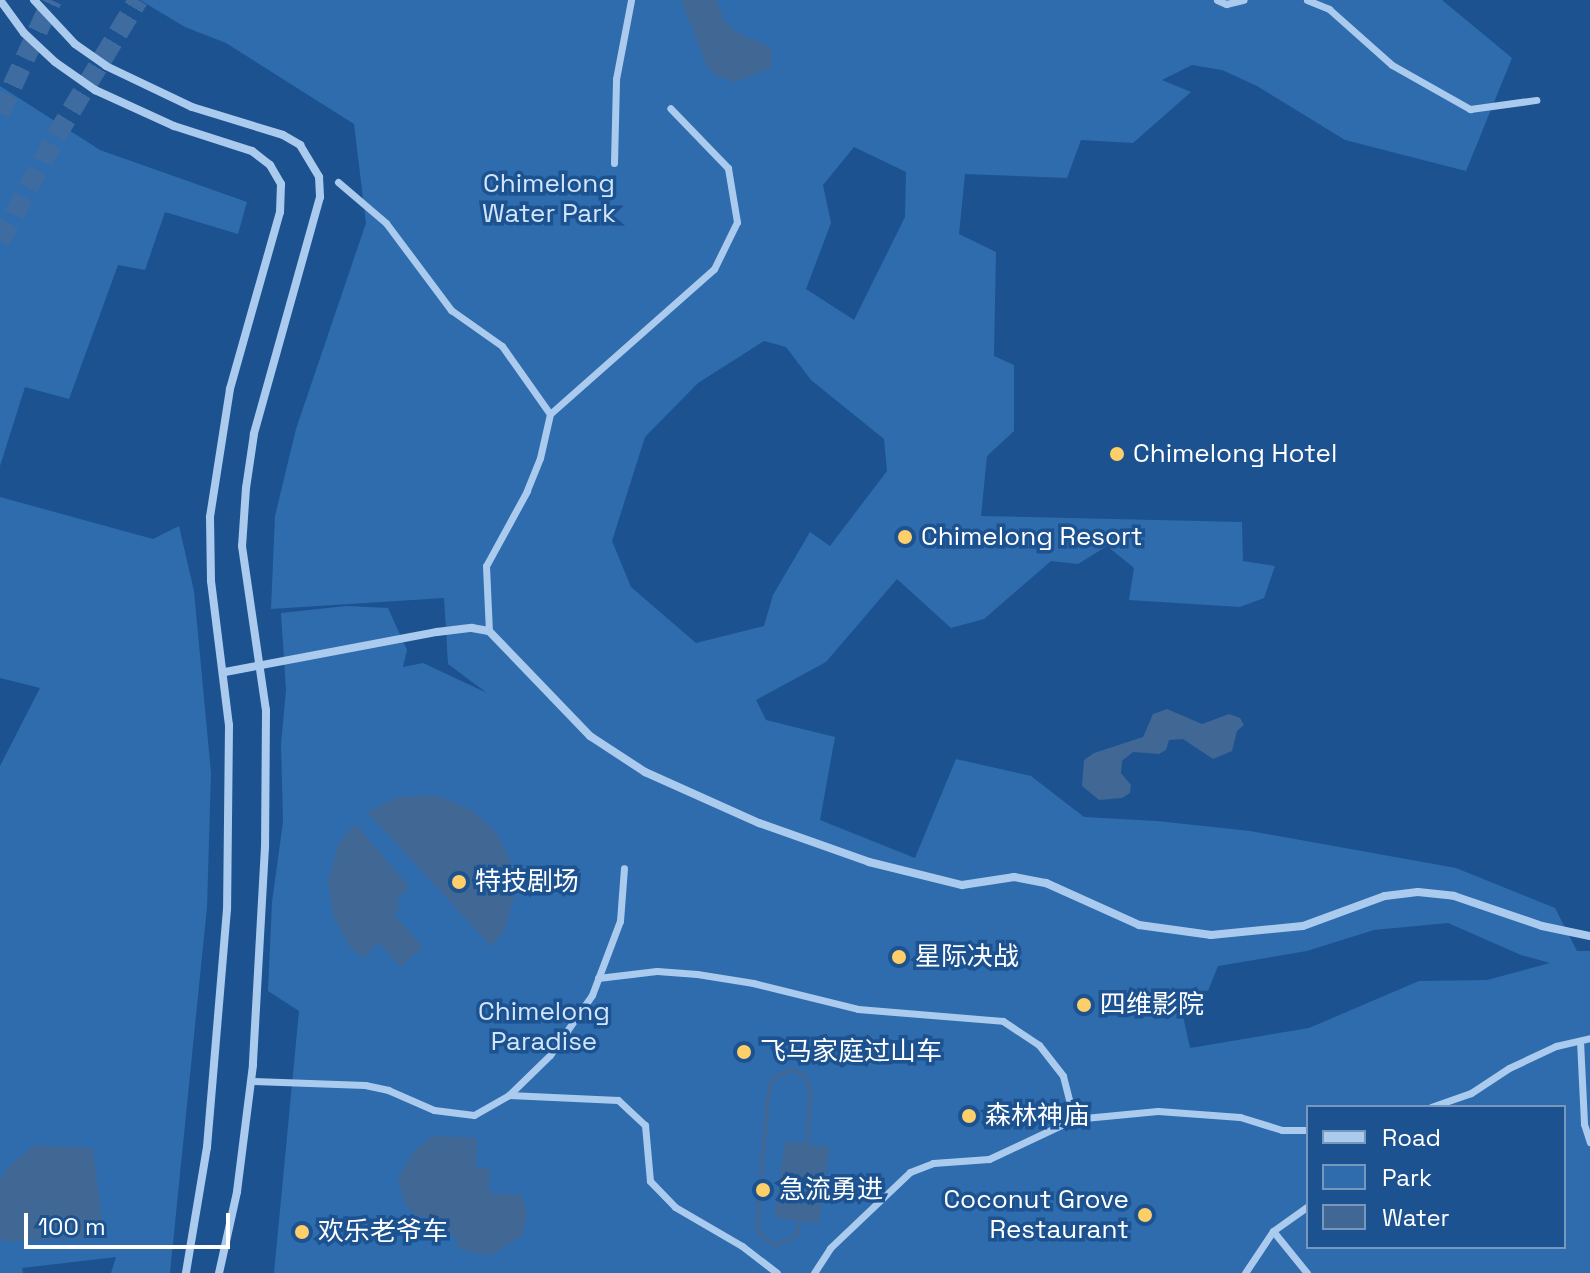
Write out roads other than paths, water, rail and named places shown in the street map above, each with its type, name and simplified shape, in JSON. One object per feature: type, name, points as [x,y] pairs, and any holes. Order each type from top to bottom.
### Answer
[{"type":"street","points":[[0,0],[24,33],[55,62],[95,90],[174,126],[252,151],[270,165],[281,184],[280,212],[230,389],[210,517],[211,581],[225,672],[229,740],[227,909],[207,1147],[186,1273]]},
{"type":"street","points":[[34,0],[75,44],[106,66],[192,107],[283,135],[300,145],[319,177],[320,197],[254,434],[246,488],[242,546],[266,710],[265,847],[260,990],[251,1081],[237,1192],[219,1273]]},
{"type":"street","points":[[614,163],[616,79],[631,0]]},
{"type":"street","points":[[1217,0],[1226,4],[1244,0]]},
{"type":"street","points":[[1307,0],[1329,9],[1392,65],[1470,109],[1536,100]]},
{"type":"street","points":[[489,631],[486,566],[527,491],[540,458],[550,414],[714,269],[737,222],[728,168],[670,108]]},
{"type":"street","points":[[338,182],[386,223],[451,310],[502,346],[550,414]]},
{"type":"street","points":[[225,672],[437,632],[472,628],[489,631],[590,736],[645,772],[759,823],[869,862],[962,885],[1014,877],[1046,883],[1139,925],[1211,935],[1303,926],[1385,896],[1418,892],[1454,896],[1542,926],[1590,936]]},
{"type":"street","points":[[251,1081],[365,1085],[388,1090],[434,1110],[474,1115],[509,1095],[550,1055],[592,995],[620,921],[624,868]]},
{"type":"street","points":[[598,978],[657,971],[697,974],[766,986],[858,1009],[1003,1021],[1039,1045],[1063,1076],[1074,1119]]},
{"type":"street","points":[[1437,1105],[1471,1093],[1509,1068],[1556,1046],[1590,1038]]},
{"type":"street","points":[[1580,1041],[1584,1124],[1590,1142]]},
{"type":"street","points":[[509,1095],[618,1100],[645,1125],[650,1181],[675,1207],[742,1246],[777,1273]]},
{"type":"street","points":[[814,1273],[830,1248],[910,1172],[933,1163],[989,1159],[1074,1119],[1158,1111],[1240,1117],[1282,1130],[1306,1130]]},
{"type":"street","points":[[1245,1273],[1273,1231],[1306,1207]]},
{"type":"street","points":[[1273,1231],[1307,1273]]},
{"type":"water","points":[[681,0],[717,0],[724,21],[736,32],[766,45],[772,52],[771,68],[734,82],[716,76],[707,66]]},
{"type":"water","points":[[1167,709],[1202,724],[1229,714],[1240,718],[1244,725],[1237,731],[1232,751],[1213,759],[1183,739],[1169,740],[1166,750],[1159,754],[1133,752],[1122,761],[1121,773],[1131,785],[1130,793],[1122,798],[1099,800],[1082,786],[1084,760],[1094,753],[1143,737],[1153,714]]},
{"type":"water","points":[[436,795],[472,810],[497,833],[511,863],[514,897],[505,929],[492,947],[367,812],[398,797]]},
{"type":"water","points":[[355,824],[410,887],[396,900],[401,907],[394,914],[423,947],[401,967],[379,943],[363,958],[351,948],[333,916],[328,880],[339,843]]},
{"type":"water","points":[[433,1136],[477,1138],[476,1167],[490,1168],[489,1193],[522,1195],[527,1211],[523,1235],[492,1255],[479,1254],[460,1249],[456,1245],[457,1236],[437,1232],[433,1219],[416,1216],[405,1204],[398,1179],[414,1151]]},
{"type":"water","points":[[785,1141],[830,1147],[819,1224],[774,1217]]},
{"type":"water","points":[[34,1145],[93,1148],[102,1220],[92,1237],[5,1242],[0,1238],[0,1181],[5,1170]]},
{"type":"waterway","points":[[792,1070],[805,1076],[811,1090],[798,1232],[792,1239],[775,1245],[760,1235],[757,1227],[768,1096],[773,1078],[792,1070]]},
{"type":"tunnel","points":[[0,113],[52,0]]},
{"type":"tunnel","points":[[0,241],[56,136],[138,0]]},
{"type":"place","name":"Chimelong Hotel","points":[[1117,454]]},
{"type":"place","name":"Chimelong Resort","points":[[905,537]]},
{"type":"place","name":"特技剧场","points":[[459,882]]},
{"type":"place","name":"星际决战","points":[[899,957]]},
{"type":"place","name":"四维影院","points":[[1084,1005]]},
{"type":"place","name":"飞马家庭过山车","points":[[744,1052]]},
{"type":"place","name":"森林神庙","points":[[969,1116]]},
{"type":"place","name":"急流勇进","points":[[763,1190]]},
{"type":"place","name":"Coconut Grove Restaurant","points":[[1145,1215]]},
{"type":"place","name":"欢乐老爷车","points":[[302,1232]]},
{"type":"park label","name":"Chimelong Water Park","points":[[549,199]]},
{"type":"park label","name":"Chimelong Paradise","points":[[544,1027]]}]
